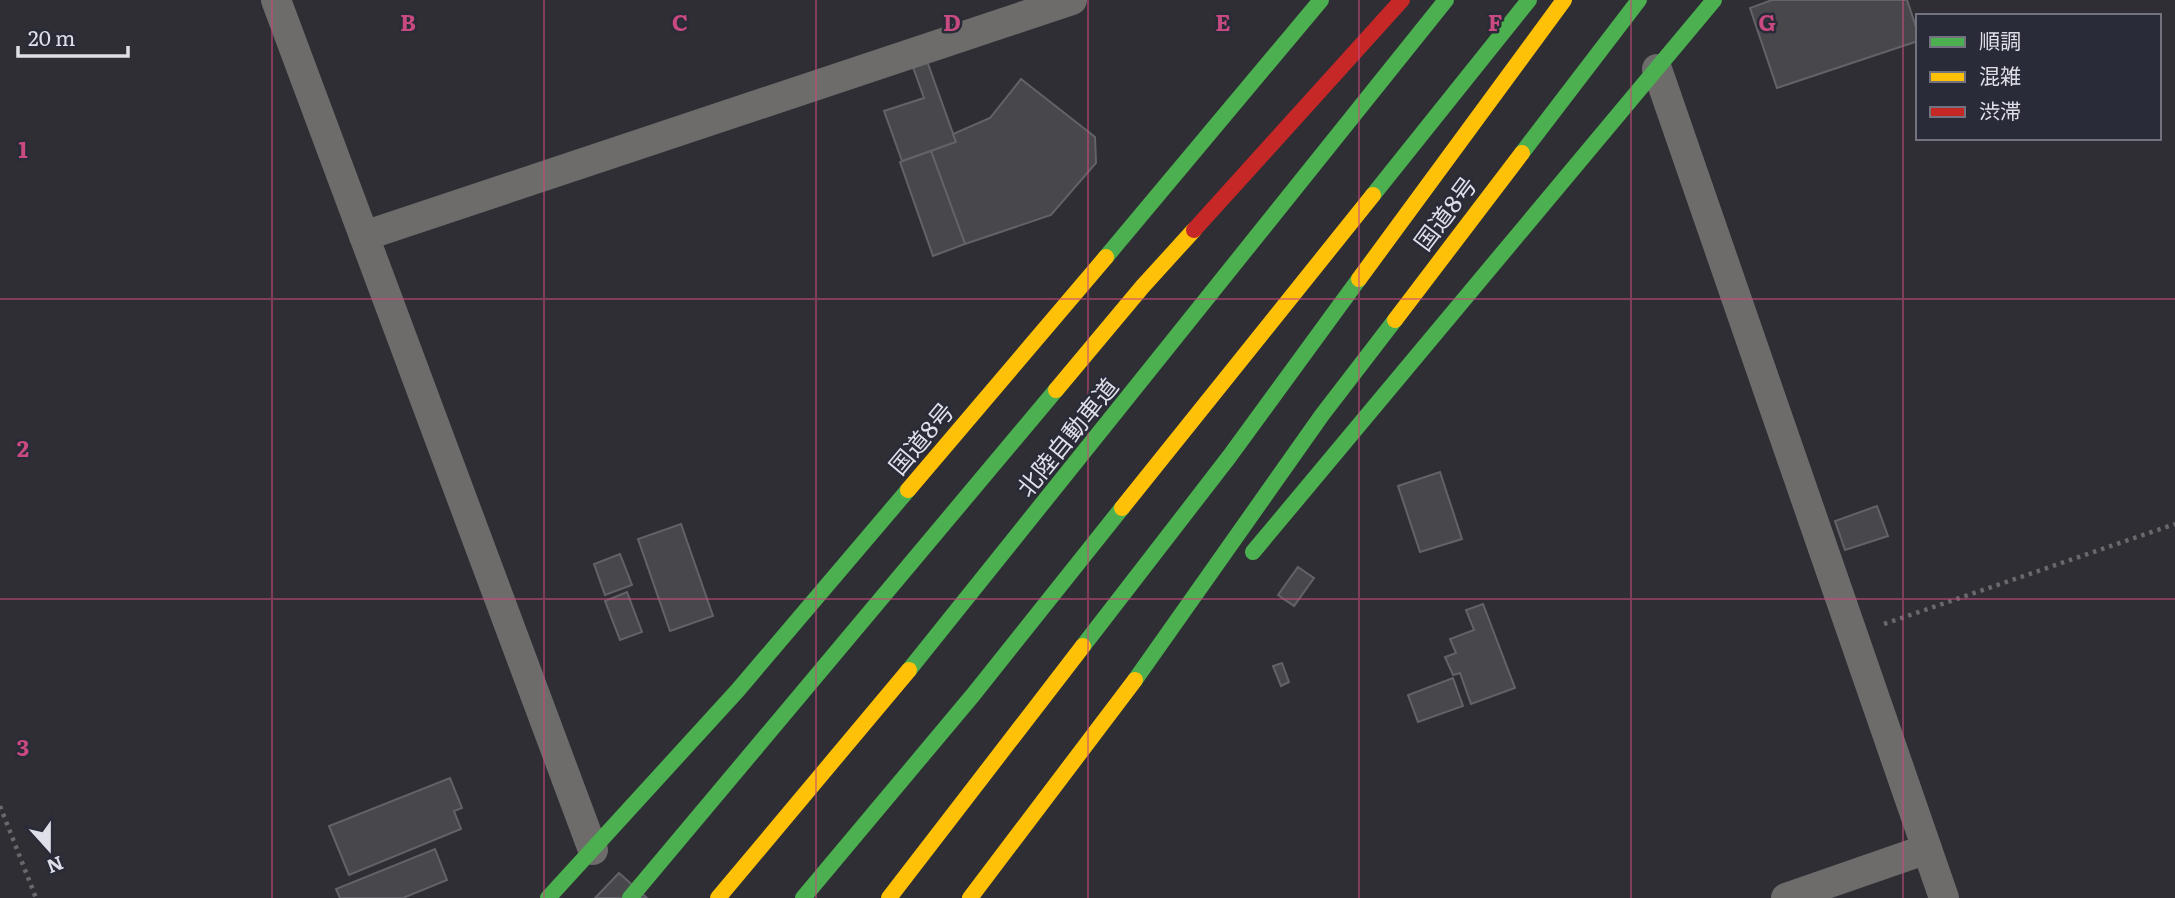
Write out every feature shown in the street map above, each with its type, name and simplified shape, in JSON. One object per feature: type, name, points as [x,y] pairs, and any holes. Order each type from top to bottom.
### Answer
[{"type":"highway","name":"国道8号","points":[[548,898],[747,679],[1232,109],[1321,0]]},
{"type":"highway","points":[[630,898],[1143,286],[1402,0]]},
{"type":"highway","name":"北陸自動車道","points":[[718,898],[924,653],[1446,0]]},
{"type":"highway","points":[[803,898],[990,674],[1529,0]]},
{"type":"highway","points":[[889,898],[1229,457],[1564,0]]},
{"type":"highway","name":"国道8号","points":[[970,898],[1137,678],[1322,415],[1639,0]]},
{"type":"highway","points":[[1238,568],[1714,0]]},
{"type":"highway","points":[[1137,678],[1220,588]]},
{"type":"street","points":[[276,0],[593,850]]},
{"type":"street","points":[[364,236],[1072,0]]},
{"type":"street","points":[[1657,69],[1944,898]]},
{"type":"street","points":[[1786,898],[1927,849]]},
{"type":"path","points":[[1853,635],[2175,524]]},
{"type":"path","points":[[0,806],[36,898]]},
{"type":"building","points":[[1772,0],[1907,0],[1916,27],[1916,42],[1777,88],[1750,8]]},
{"type":"building","points":[[927,61],[956,142],[902,161],[884,111],[924,98],[913,67]]},
{"type":"building","points":[[1021,79],[1095,137],[1096,163],[1051,215],[965,244],[931,151],[956,142],[953,134],[990,118]]},
{"type":"building","points":[[931,151],[965,244],[933,256],[900,162]]},
{"type":"building","points":[[1440,472],[1462,539],[1420,552],[1398,486]]},
{"type":"building","points":[[1877,506],[1888,536],[1845,550],[1835,521]]},
{"type":"building","points":[[681,524],[713,616],[670,631],[638,539]]},
{"type":"building","points":[[620,554],[632,585],[605,595],[594,564]]},
{"type":"building","points":[[1298,567],[1314,578],[1294,606],[1278,595]]},
{"type":"building","points":[[627,592],[642,632],[620,640],[605,601]]},
{"type":"building","points":[[1483,604],[1515,688],[1471,704],[1460,673],[1453,675],[1445,657],[1456,653],[1450,639],[1474,630],[1466,610]]},
{"type":"building","points":[[1282,663],[1289,682],[1281,686],[1273,666]]},
{"type":"building","points":[[1453,678],[1463,706],[1418,722],[1408,695]]},
{"type":"building","points":[[450,778],[462,808],[454,811],[461,829],[349,875],[329,826]]},
{"type":"building","points":[[435,849],[447,880],[403,898],[340,898],[336,889]]},
{"type":"building","points":[[619,873],[647,898],[595,898]]},
{"type":"traffic: fast","points":[[1106,257],[1321,0]]},
{"type":"traffic: fast","points":[[909,670],[1446,0]]},
{"type":"traffic: fast","points":[[1373,195],[1529,0]]},
{"type":"traffic: fast","points":[[1522,153],[1639,0]]},
{"type":"traffic: fast","points":[[1253,552],[1714,0]]},
{"type":"traffic: fast","points":[[1083,646],[1229,457],[1359,279]]},
{"type":"traffic: fast","points":[[1135,680],[1322,415],[1395,320]]},
{"type":"traffic: fast","points":[[630,898],[1056,390]]},
{"type":"traffic: fast","points":[[548,898],[738,690],[908,490]]},
{"type":"traffic: fast","points":[[803,898],[973,695],[1122,508]]},
{"type":"traffic: slow","points":[[1359,279],[1564,0]]},
{"type":"traffic: slow","points":[[1395,320],[1522,153]]},
{"type":"traffic: slow","points":[[1122,508],[1373,195]]},
{"type":"traffic: slow","points":[[1056,390],[1194,230]]},
{"type":"traffic: slow","points":[[908,490],[1106,257]]},
{"type":"traffic: slow","points":[[889,898],[1083,646]]},
{"type":"traffic: slow","points":[[718,898],[909,670]]},
{"type":"traffic: slow","points":[[970,898],[1135,680]]},
{"type":"traffic: jam","points":[[1194,230],[1402,0]]}]
